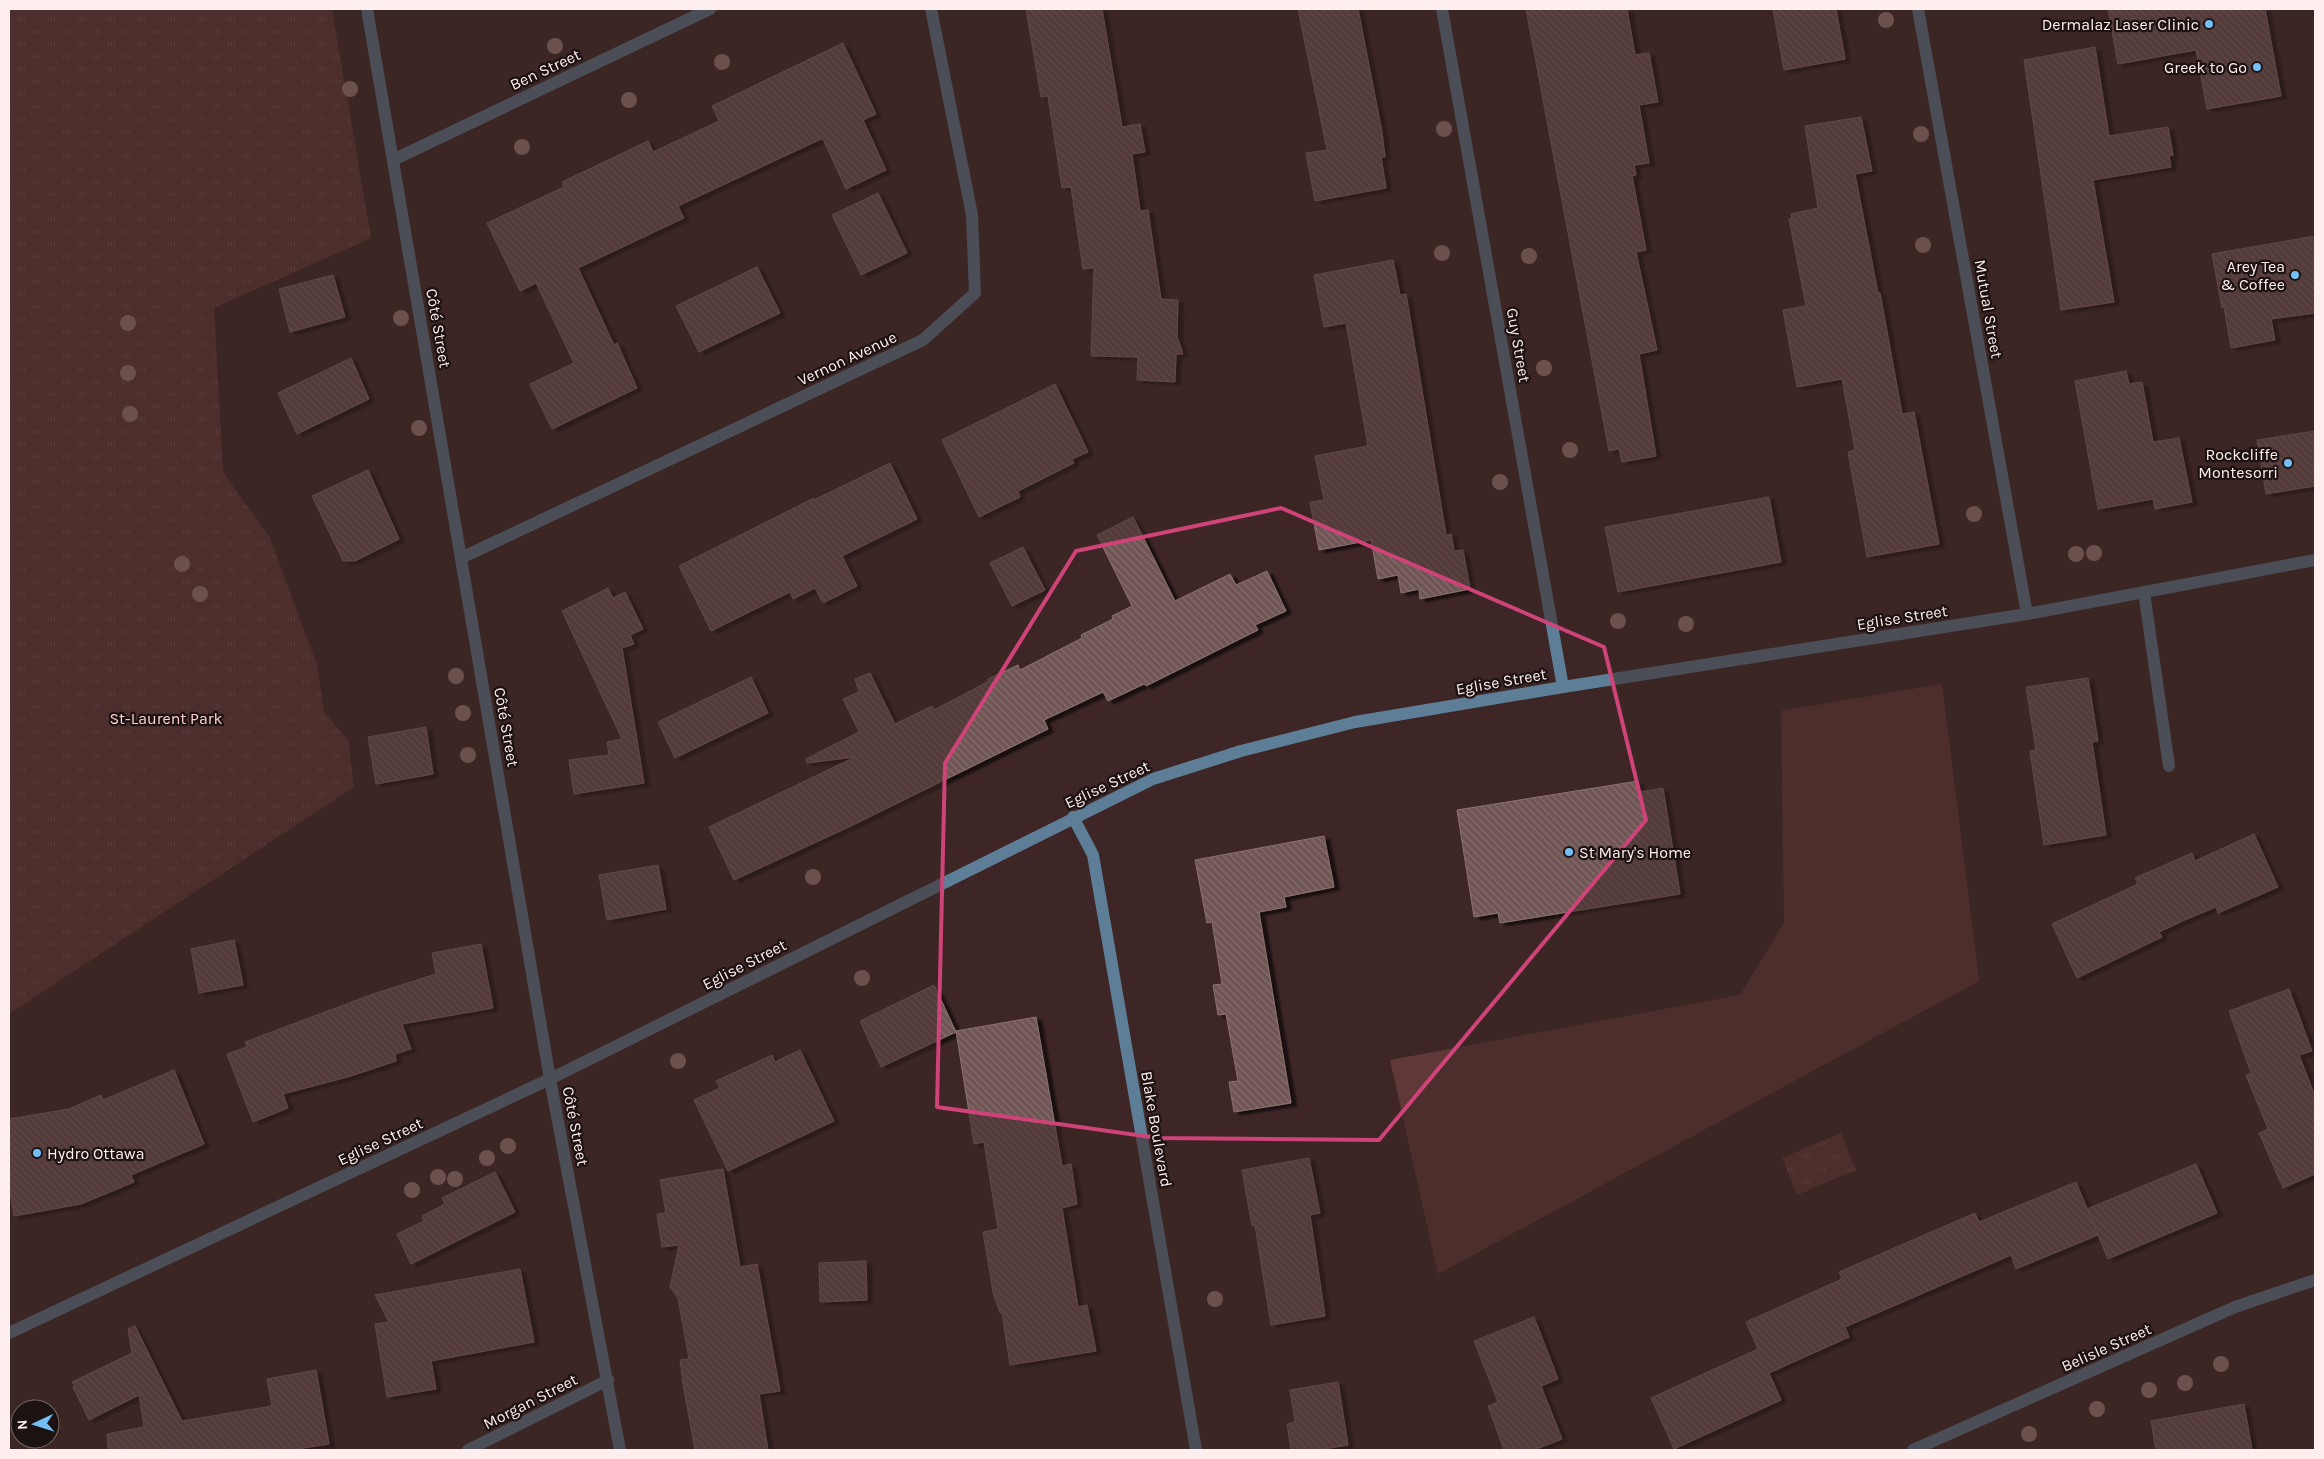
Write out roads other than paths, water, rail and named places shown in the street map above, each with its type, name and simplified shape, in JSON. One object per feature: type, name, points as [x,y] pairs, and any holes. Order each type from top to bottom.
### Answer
[{"type":"street","name":"Côté Street","points":[[367,9],[395,159],[550,1079],[620,1450]]},
{"type":"street","name":"Ben Street","points":[[395,159],[710,9]]},
{"type":"street","name":"Vernon Avenue","points":[[461,558],[923,340],[975,293],[972,215],[931,9]]},
{"type":"street","name":"Guy Street","points":[[1442,9],[1563,686]]},
{"type":"street","name":"Mutual Street","points":[[1918,9],[2027,614]]},
{"type":"street","name":"Eglise Street","points":[[9,1333],[550,1079],[1073,817],[1153,779],[1241,751],[1355,722],[1563,686],[2027,614],[2315,560]]},
{"type":"street","points":[[2144,592],[2169,766]]},
{"type":"street","name":"Blake Boulevard","points":[[1073,817],[1094,855],[1196,1450]]},
{"type":"street","name":"Belisle Street","points":[[1913,1450],[2235,1307],[2315,1280]]},
{"type":"street","name":"Morgan Street","points":[[468,1450],[608,1380]]},
{"type":"place","name":"Dermalaz Laser Clinic","points":[[2209,24]]},
{"type":"place","name":"Greek to Go","points":[[2257,67]]},
{"type":"place","name":"Arey Tea & Coffee","points":[[2295,275]]},
{"type":"place","name":"Rockcliffe Montesorri","points":[[2288,463]]},
{"type":"place","name":"St Mary's Home","points":[[1569,852]]},
{"type":"place","name":"Hydro Ottawa","points":[[37,1153]]},
{"type":"park label","name":"St-Laurent Park","points":[[166,718]]}]
